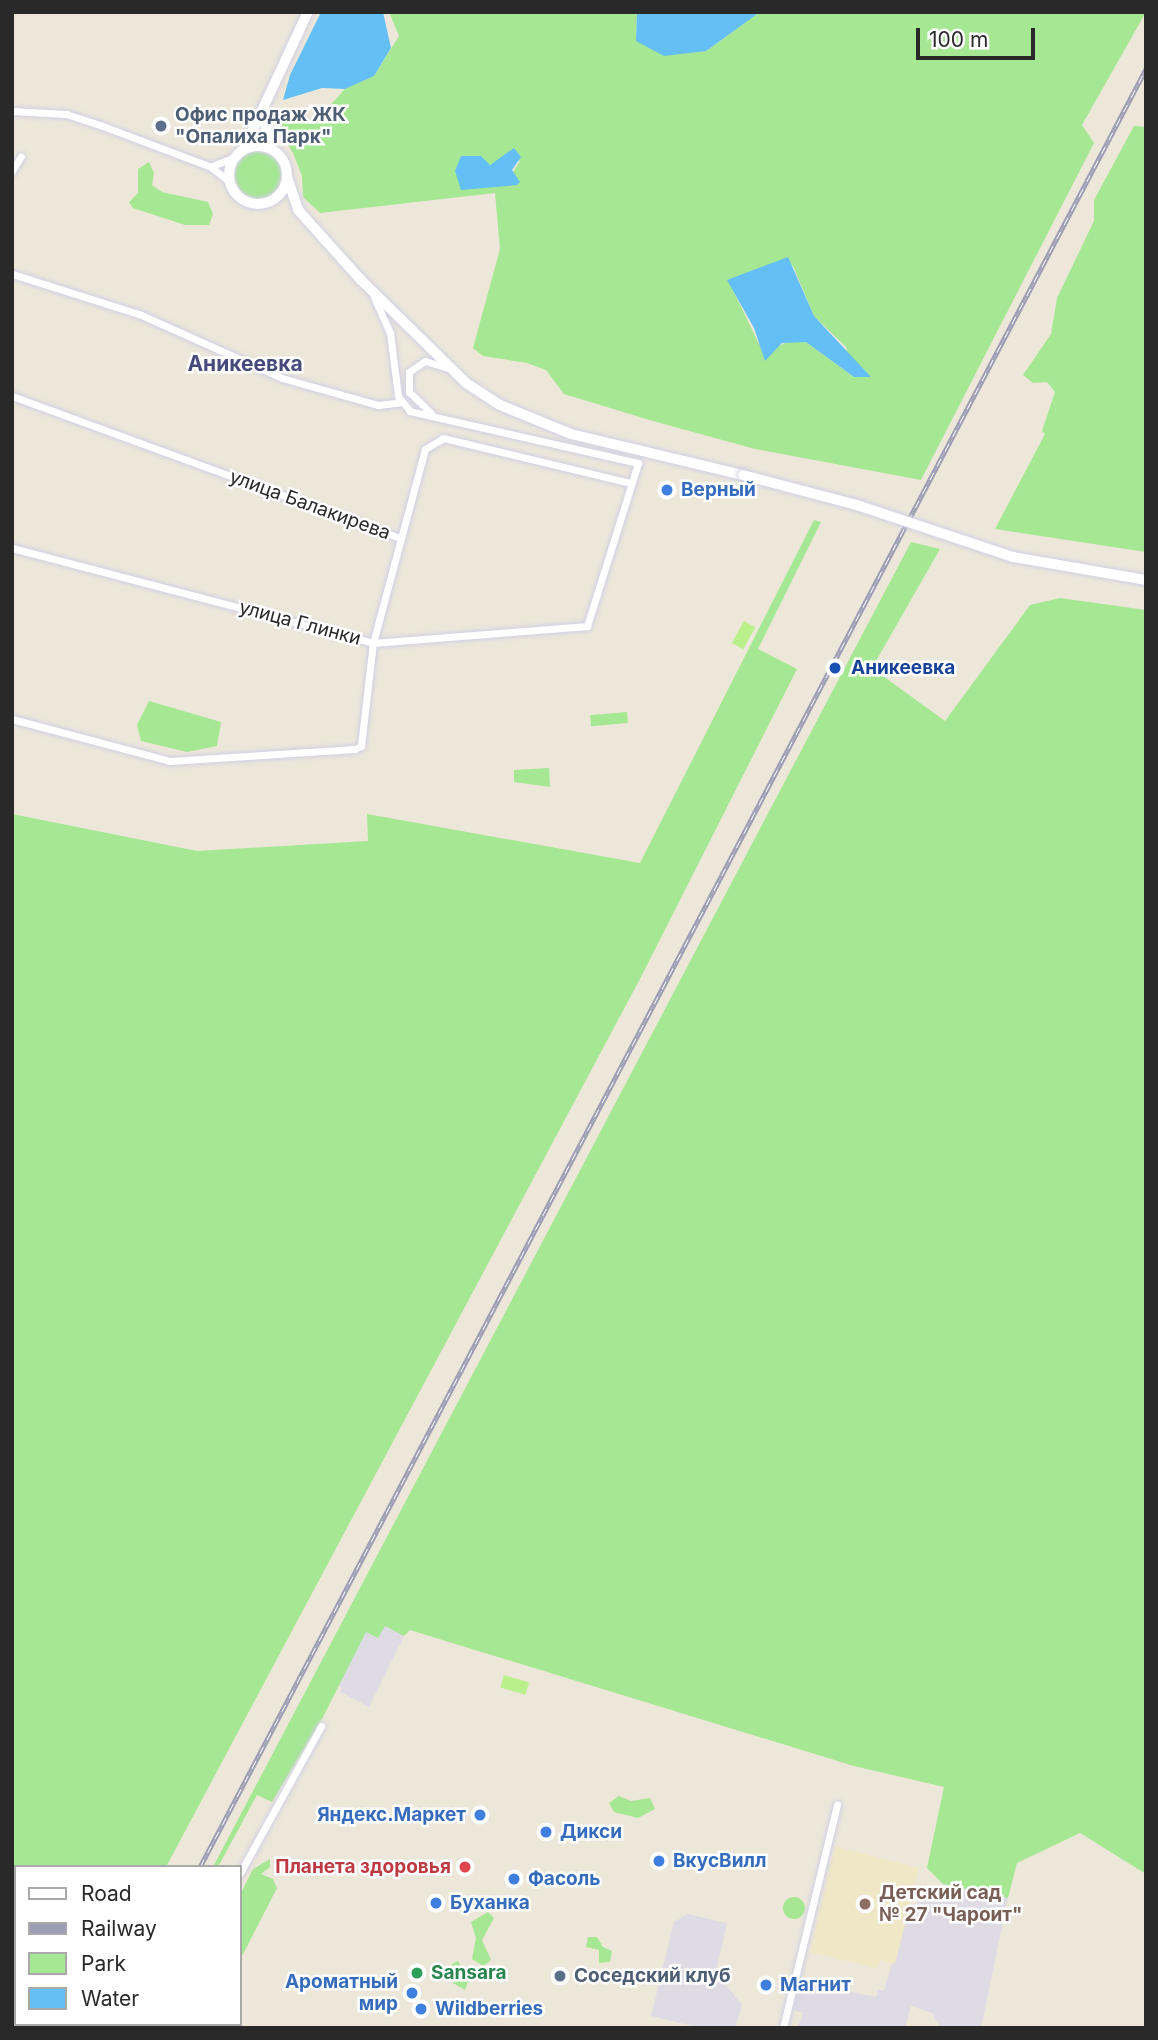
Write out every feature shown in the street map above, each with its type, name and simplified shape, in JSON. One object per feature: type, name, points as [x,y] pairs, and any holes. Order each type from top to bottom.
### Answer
[{"type":"street","points":[[211,167],[234,158],[244,149],[263,116],[308,12]]},
{"type":"street","points":[[12,111],[66,114],[211,167],[229,181],[238,197],[299,211]]},
{"type":"street","points":[[263,116],[271,148],[284,160],[299,211],[361,280],[450,370],[500,405],[545,425],[860,506],[1013,556],[1146,580]]},
{"type":"street","points":[[244,149],[271,148]]},
{"type":"street","points":[[12,171],[21,156]]},
{"type":"street","points":[[229,181],[234,158]]},
{"type":"street","points":[[265,204],[281,194],[288,177]]},
{"type":"street","points":[[12,274],[139,314],[282,378],[378,405],[401,402]]},
{"type":"street","points":[[361,280],[386,320],[401,402],[410,411],[638,463],[631,483]]},
{"type":"street","points":[[444,419],[414,401],[407,379],[411,367],[419,362],[450,370]]},
{"type":"street","name":"улица Балакирева","points":[[12,396],[400,538],[425,449],[443,438],[631,483]]},
{"type":"street","name":"улица Глинки","points":[[12,548],[373,643],[581,629],[592,621],[631,483]]},
{"type":"street","points":[[12,719],[170,761],[355,750],[361,746],[373,643],[400,538]]},
{"type":"street","points":[[242,1869],[321,1726]]},
{"type":"street","points":[[783,2028],[838,1804]]},
{"type":"shaded area","points":[[385,1626],[404,1636],[369,1707],[340,1692],[342,1688],[337,1685],[366,1631]]},
{"type":"shaded area","name":"Детский сад № 27 \"Чароит\"","points":[[835,1846],[919,1868],[895,1964],[881,1960],[876,1968],[810,1952]]},
{"type":"shaded area","points":[[943,1884],[1008,1898],[981,2028],[940,2028],[932,2013],[911,2006],[905,2028],[797,2028],[803,2013],[793,2010],[800,1981],[876,1997],[878,1990],[884,1991],[908,1910]]},
{"type":"shaded area","points":[[688,1914],[727,1923],[716,1972],[742,2005],[735,2028],[701,2028],[651,2016],[674,1922]]},
{"type":"green space","points":[[389,12],[637,12],[636,41],[706,51],[760,12],[1146,12],[1082,125],[1094,143],[921,480],[755,449],[653,421],[564,394],[546,370],[527,363],[483,356],[473,348],[500,249],[495,193],[320,213],[303,197],[302,176],[293,153],[274,122],[282,107],[313,124],[345,89],[374,76],[399,36]],"holes":[[[461,156],[490,165],[505,157],[520,161],[512,174],[520,182],[477,185],[458,168]],[[793,266],[814,316],[846,347],[854,377],[806,342],[790,341],[774,348],[759,344],[728,280]]]},
{"type":"green space","points":[[1134,126],[1146,127],[1146,552],[995,529],[1045,434],[1042,431],[1055,392],[1047,382],[1033,383],[1023,375],[1051,334],[1057,298],[1094,221],[1094,200]]},
{"type":"green space","points":[[258,152],[274,159],[281,175],[274,191],[258,198],[242,191],[235,175],[242,159]]},
{"type":"green space","points":[[149,162],[154,173],[152,185],[162,192],[208,202],[213,214],[209,225],[185,225],[133,208],[129,202],[138,193],[138,169]]},
{"type":"green space","points":[[814,520],[821,522],[758,649],[797,669],[641,977],[167,1865],[14,1865],[14,2026],[47,2026],[12,2028],[12,814],[197,851],[368,841],[367,814],[640,863]]},
{"type":"green space","points":[[911,542],[940,549],[872,668],[945,721],[1030,605],[1060,598],[1146,610],[1146,1874],[1080,1833],[1017,1863],[1008,1898],[943,1884],[927,1868],[944,1787],[854,1766],[410,1630],[404,1636],[385,1626],[378,1638],[366,1632],[323,1717],[272,1802],[257,1795],[219,1865],[214,1865]]},
{"type":"green space","points":[[744,621],[755,627],[743,649],[732,643]]},
{"type":"green space","points":[[149,701],[221,722],[217,746],[187,752],[141,741],[137,725]]},
{"type":"green space","points":[[627,712],[628,723],[591,726],[590,715]]},
{"type":"green space","points":[[549,768],[550,787],[514,782],[514,770]]},
{"type":"green space","points":[[504,1675],[529,1682],[525,1695],[500,1687]]},
{"type":"green space","points":[[619,1796],[631,1801],[650,1798],[655,1809],[638,1818],[614,1812],[609,1803]]},
{"type":"green space","points":[[270,1859],[270,1867],[261,1874],[273,1879],[277,1888],[242,1956],[242,1891],[253,1869]]},
{"type":"green space","points":[[790,1897],[798,1897],[805,1904],[805,1912],[798,1919],[790,1919],[783,1912],[783,1904]]},
{"type":"green space","points":[[488,1912],[494,1918],[482,1940],[491,1960],[483,1966],[472,1959],[476,1938],[471,1922]]},
{"type":"green space","points":[[588,1937],[597,1937],[603,1947],[612,1951],[610,1962],[599,1963],[599,1950],[586,1947]]},
{"type":"green space","points":[[458,1961],[469,1979],[465,1990],[453,1983],[452,1964]]},
{"type":"water","points":[[321,12],[383,12],[391,48],[374,76],[345,89],[322,88],[283,100],[290,75]]},
{"type":"water","points":[[637,12],[760,12],[706,51],[664,56],[636,41]]},
{"type":"water","points":[[514,148],[521,157],[512,170],[520,182],[517,185],[461,190],[455,171],[461,156],[481,156],[490,165]]},
{"type":"water","points":[[788,257],[814,316],[871,377],[854,377],[806,342],[782,343],[765,361],[754,328],[727,280]]},
{"type":"railway","points":[[201,1865],[1146,69]]},
{"type":"place","name":"Офис продаж ЖК \"Опалиха Парк\"","points":[[161,126]]},
{"type":"place","name":"Верный","points":[[667,490]]},
{"type":"place","name":"Аникеевка","points":[[835,668]]},
{"type":"place","name":"Яндекс.Маркет","points":[[480,1815]]},
{"type":"place","name":"Дикси","points":[[546,1832]]},
{"type":"place","name":"ВкусВилл","points":[[659,1861]]},
{"type":"place","name":"Планета здоровья","points":[[465,1867]]},
{"type":"place","name":"Фасоль","points":[[514,1879]]},
{"type":"place","name":"Буханка","points":[[436,1903]]},
{"type":"place","name":"Детский сад № 27 \"Чароит\"","points":[[865,1904]]},
{"type":"place","name":"Sansara","points":[[417,1973]]},
{"type":"place","name":"Соседский клуб","points":[[560,1976]]},
{"type":"place","name":"Магнит","points":[[766,1985]]},
{"type":"place","name":"Ароматный мир","points":[[412,1993]]},
{"type":"place","name":"Wildberries","points":[[421,2009]]},
{"type":"district","name":"Аникеевка","points":[[245,364]]}]
